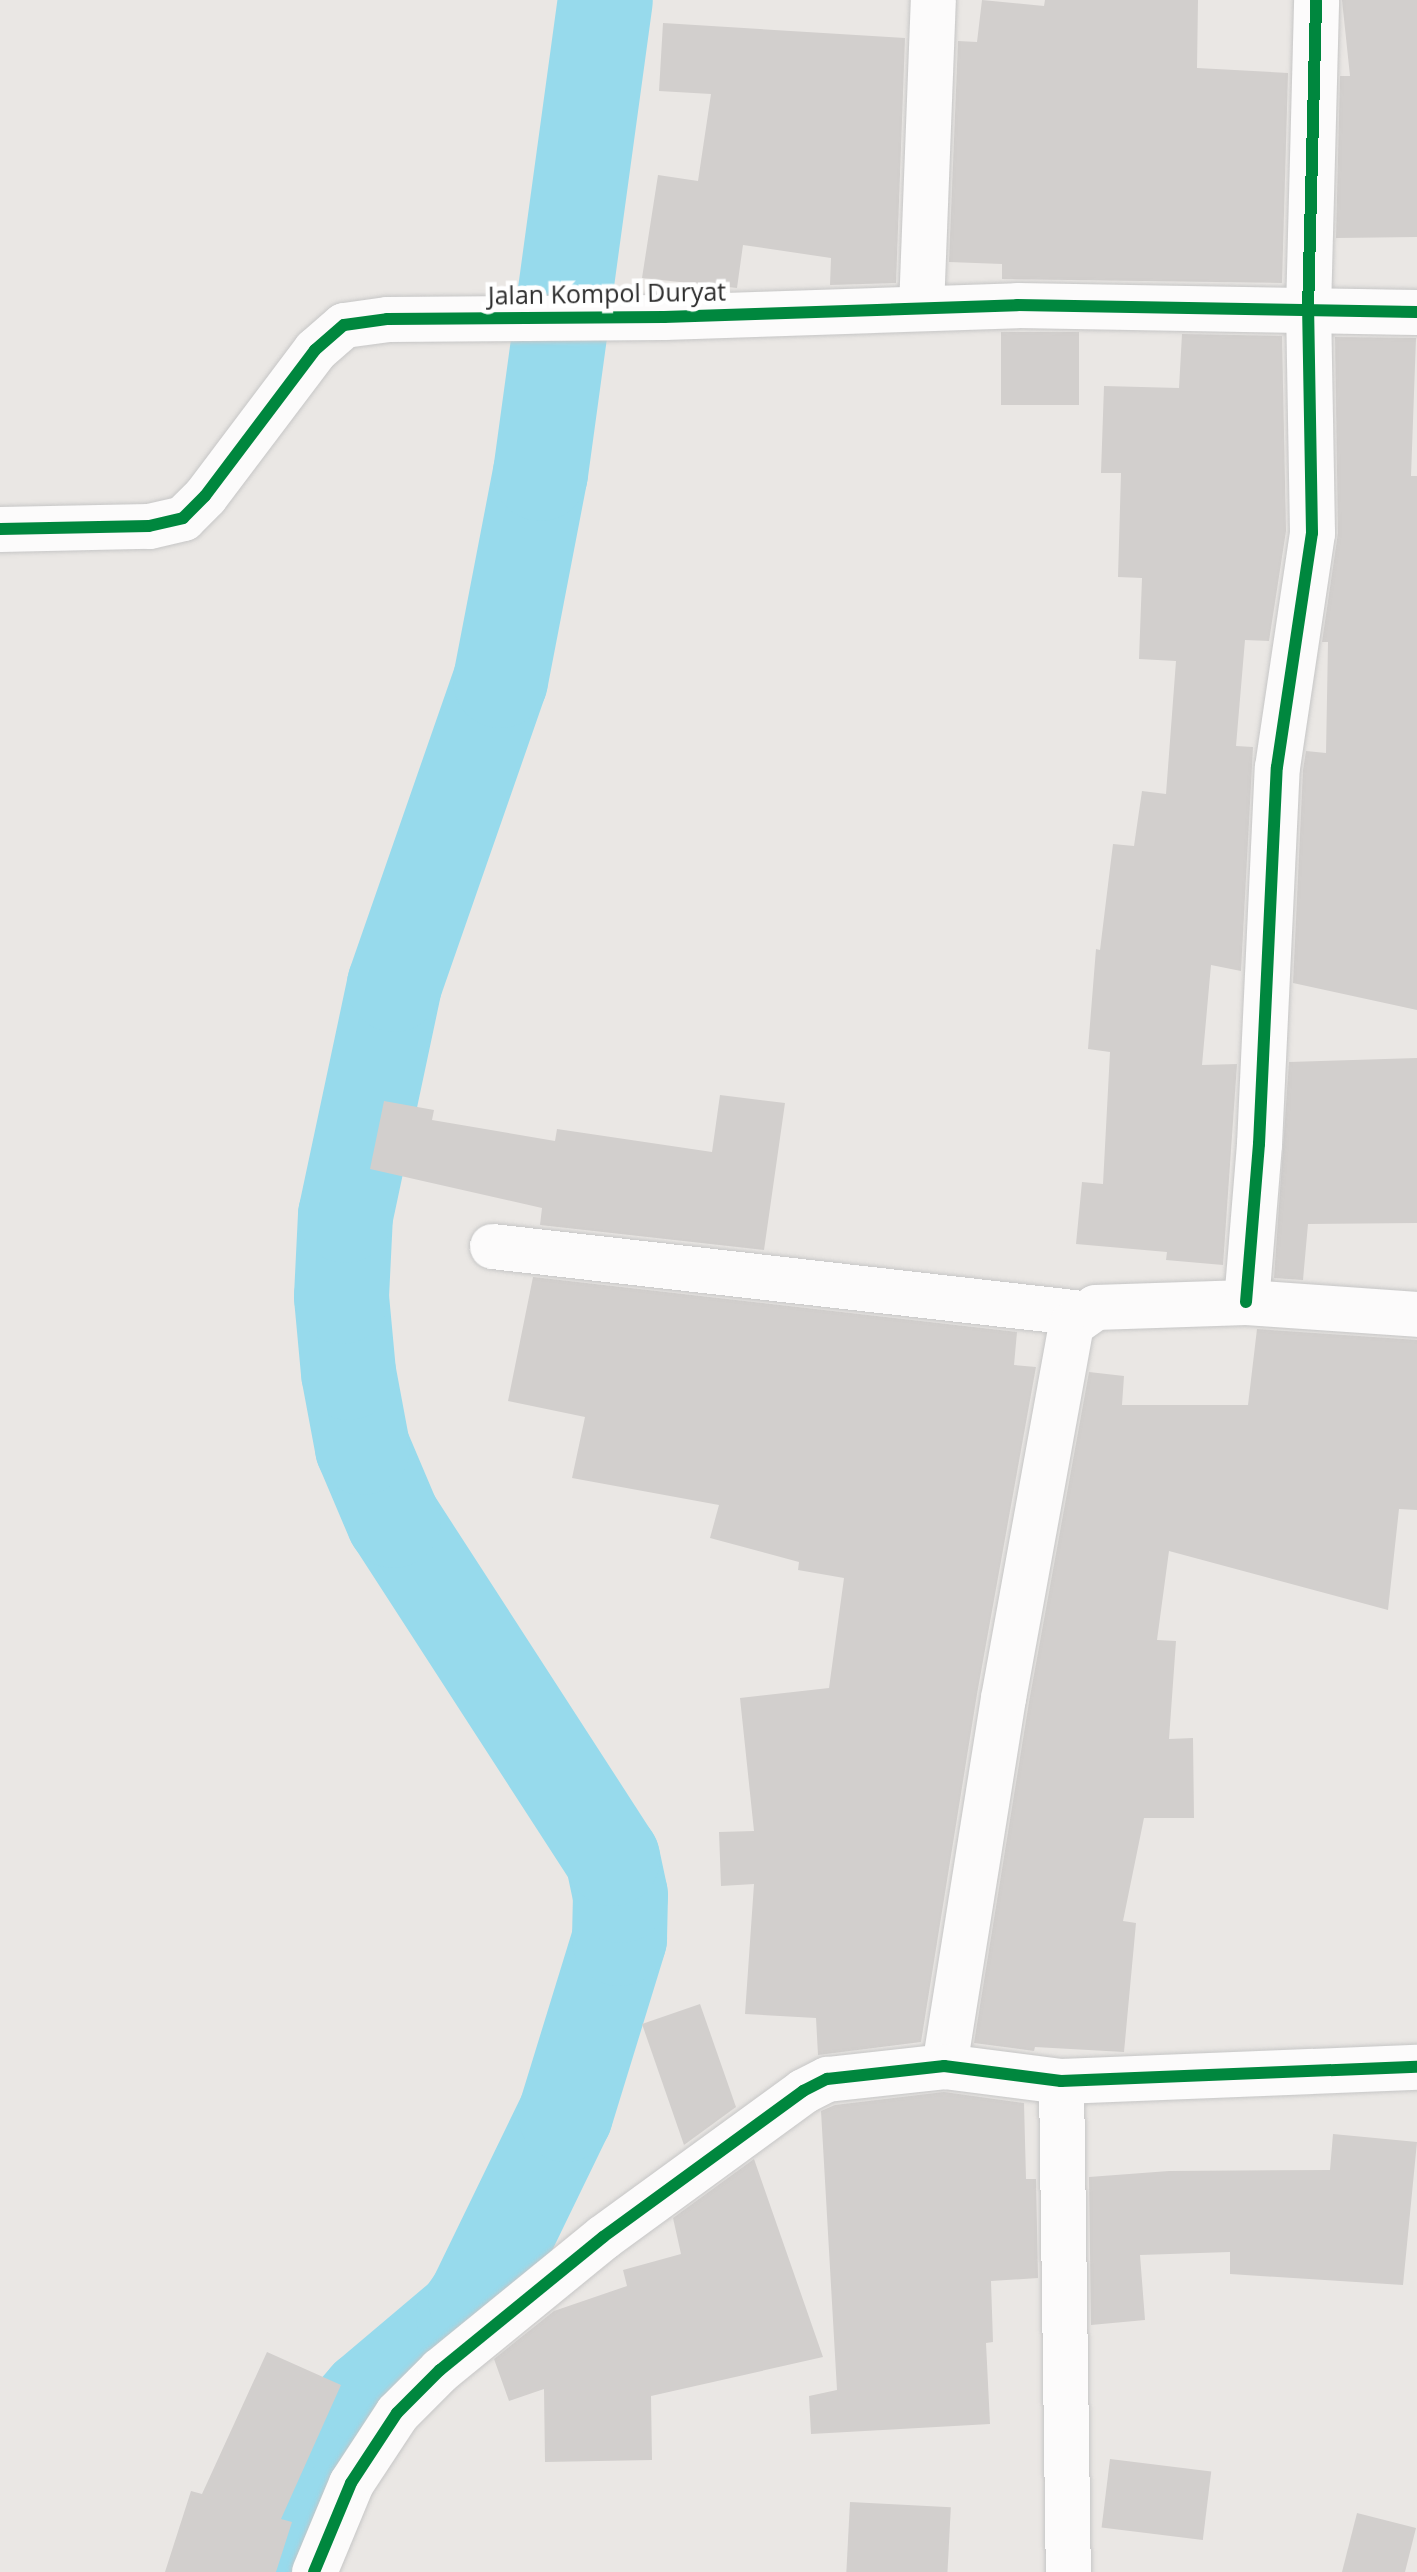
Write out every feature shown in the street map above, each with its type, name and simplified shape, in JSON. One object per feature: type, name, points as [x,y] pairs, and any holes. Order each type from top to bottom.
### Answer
[{"type":"street","points":[[921,308],[933,0]]},
{"type":"street","points":[[1246,1302],[1259,1144],[1277,767],[1312,533],[1308,310],[1316,0]]},
{"type":"street","name":"Jalan Kompol Duryat","points":[[0,530],[149,526],[183,518],[205,496],[314,350],[344,325],[388,318],[664,317],[921,308],[1417,312]]},
{"type":"street","points":[[492,1246],[1082,1313]]},
{"type":"street","points":[[944,2066],[1071,1324],[1094,1307],[1246,1302],[1417,1314]]},
{"type":"street","points":[[314,2572],[351,2483],[397,2413],[440,2370],[604,2236],[803,2091],[827,2078],[944,2066],[1061,2080],[1417,2067]]},
{"type":"street","points":[[1061,2080],[1068,2572]]},
{"type":"building","points":[[982,0],[1044,6],[1045,0],[1198,0],[1197,68],[1288,73],[1282,283],[1002,279],[1002,264],[949,262],[958,41],[977,42]]},
{"type":"building","points":[[1342,0],[1417,0],[1417,237],[1336,238],[1340,76],[1350,76]]},
{"type":"building","points":[[663,23],[905,38],[896,283],[830,285],[831,258],[743,245],[737,288],[642,278],[658,175],[698,181],[711,94],[659,91]]},
{"type":"building","points":[[1001,332],[1079,332],[1079,405],[1001,405]]},
{"type":"building","points":[[1182,334],[1282,336],[1286,531],[1269,641],[1245,640],[1236,746],[1253,747],[1241,971],[1211,965],[1202,1065],[1237,1064],[1223,1265],[1166,1260],[1167,1252],[1076,1244],[1082,1182],[1103,1184],[1110,1052],[1088,1049],[1096,949],[1100,950],[1113,844],[1134,846],[1142,791],[1166,794],[1176,661],[1139,659],[1142,578],[1118,577],[1121,473],[1101,473],[1104,386],[1179,388]]},
{"type":"building","points":[[1335,337],[1416,338],[1411,476],[1417,476],[1417,1010],[1293,983],[1303,770],[1306,751],[1326,753],[1328,642],[1322,642],[1338,533]]},
{"type":"building","points":[[1417,1058],[1417,1223],[1308,1224],[1303,1280],[1274,1278],[1289,1062]]},
{"type":"building","points":[[720,1095],[785,1103],[764,1250],[540,1225],[542,1208],[370,1169],[384,1101],[434,1110],[432,1120],[555,1141],[557,1129],[712,1152]]},
{"type":"building","points":[[533,1277],[1017,1332],[1014,1365],[1036,1367],[977,1694],[921,2042],[818,2055],[816,2018],[745,2014],[754,1884],[721,1886],[719,1832],[754,1831],[740,1698],[829,1688],[844,1578],[798,1570],[799,1562],[710,1538],[719,1505],[572,1478],[585,1417],[508,1401]]},
{"type":"building","points":[[1257,1329],[1417,1340],[1417,1510],[1399,1509],[1388,1610],[1169,1551],[1157,1640],[1176,1641],[1169,1739],[1193,1738],[1194,1818],[1144,1818],[1123,1921],[1136,1923],[1124,2052],[1035,2047],[1034,2051],[974,2043],[1029,1702],[1089,1372],[1124,1376],[1122,1405],[1248,1405]]},
{"type":"building","points":[[700,2004],[736,2107],[684,2145],[642,2024]]},
{"type":"building","points":[[944,2092],[1024,2103],[1026,2179],[1036,2179],[1038,2278],[991,2281],[993,2342],[986,2343],[990,2424],[811,2434],[809,2396],[837,2390],[821,2111],[835,2105]]},
{"type":"building","points":[[1333,2134],[1417,2142],[1403,2285],[1230,2274],[1230,2252],[1140,2255],[1145,2320],[1091,2325],[1089,2177],[1169,2171],[1330,2170]]},
{"type":"building","points":[[754,2159],[823,2357],[651,2396],[652,2460],[545,2462],[544,2389],[509,2401],[494,2359],[554,2311],[627,2286],[623,2270],[681,2254],[673,2218]]},
{"type":"building","points":[[267,2352],[341,2385],[281,2519],[292,2522],[276,2572],[165,2572],[191,2491],[202,2494]]},
{"type":"building","points":[[1110,2459],[1211,2471],[1203,2540],[1102,2527]]},
{"type":"building","points":[[850,2502],[951,2507],[947,2572],[846,2572]]},
{"type":"building","points":[[1357,2513],[1416,2528],[1405,2572],[1342,2572]]},
{"type":"waterway","points":[[283,2572],[340,2428],[367,2397],[463,2316],[475,2299],[565,2114],[619,1938],[620,1895],[612,1858],[393,1520],[362,1447],[348,1372],[341,1296],[345,1215],[394,984],[500,680],[540,473],[605,0]]},
{"type":"cycle path","points":[[1246,1302],[1259,1144],[1277,767],[1312,533],[1308,310],[1316,0]]},
{"type":"cycle path","points":[[0,529],[149,526],[183,518],[205,496],[315,350],[344,325],[387,319],[664,317],[1017,305],[1417,312]]},
{"type":"cycle path","points":[[314,2572],[351,2483],[397,2413],[440,2370],[603,2237],[803,2091],[827,2079],[944,2066],[1061,2081],[1417,2067]]}]
